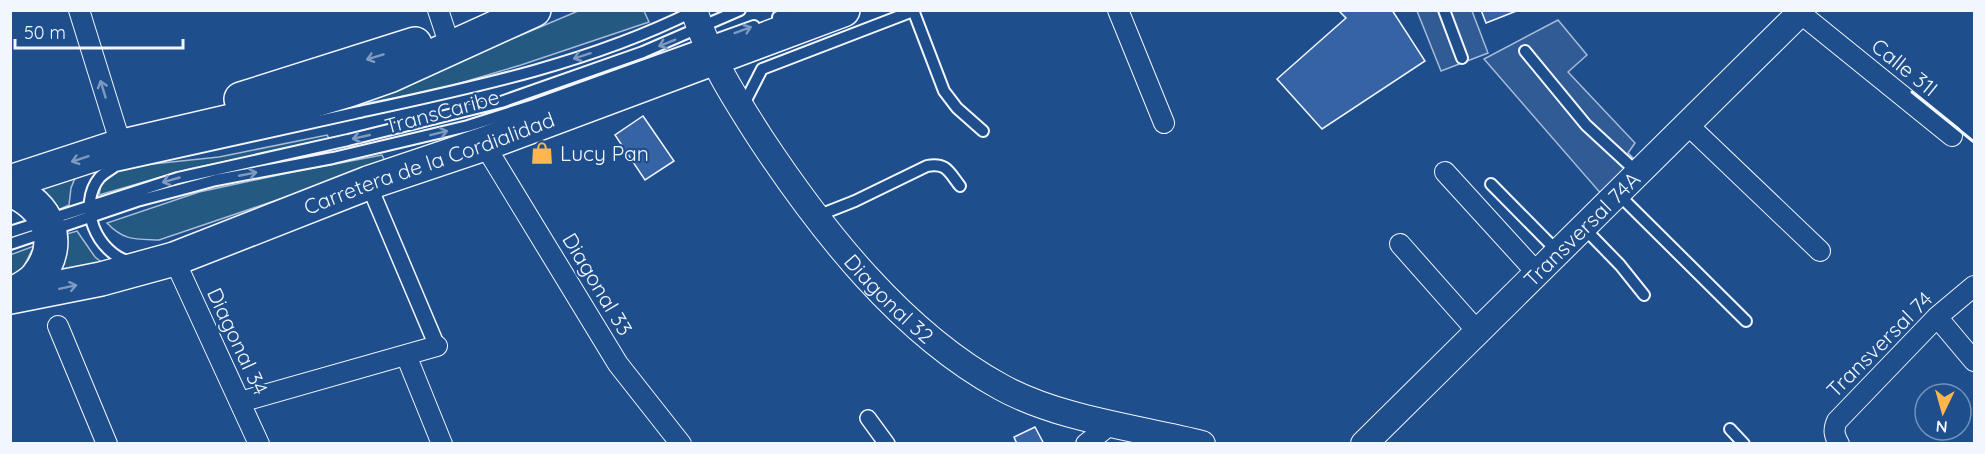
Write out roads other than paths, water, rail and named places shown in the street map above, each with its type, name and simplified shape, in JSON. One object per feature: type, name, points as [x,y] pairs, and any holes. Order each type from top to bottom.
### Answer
[{"type":"highway","points":[[117,146],[292,107],[349,90],[389,76],[533,10]]},
{"type":"highway","points":[[10,182],[117,146],[442,22],[533,10]]},
{"type":"highway","name":"Carretera de la Cordialidad","points":[[10,296],[86,283],[174,259],[368,183],[483,144],[700,27],[843,10]]},
{"type":"highway","points":[[10,190],[26,196],[38,207],[48,225],[51,247],[46,264],[36,279],[10,296]]},
{"type":"street","points":[[79,10],[117,146]]},
{"type":"street","points":[[1119,10],[1164,123]]},
{"type":"street","name":"Transversal 74A","points":[[1364,444],[1538,274],[1799,12]]},
{"type":"street","name":"Calle 31I","points":[[1799,12],[1952,136]]},
{"type":"street","name":"Diagonal 32","points":[[700,27],[741,109],[782,172],[852,261],[923,331],[960,361],[1002,388],[1038,403],[1111,424],[1191,442]]},
{"type":"street","points":[[1688,124],[1820,251]]},
{"type":"street","name":"Diagonal 33","points":[[483,144],[618,364],[681,444]]},
{"type":"street","points":[[1445,172],[1538,274]]},
{"type":"street","points":[[240,402],[437,346],[368,183]]},
{"type":"street","points":[[1400,244],[1478,332]]},
{"type":"street","name":"Diagonal 34","points":[[174,259],[259,444]]},
{"type":"street","name":"Transversal 74","points":[[1839,444],[1834,436],[1837,421],[1937,317],[1974,286]]},
{"type":"street","points":[[1937,317],[1974,361]]},
{"type":"street","points":[[58,326],[107,444]]},
{"type":"street","points":[[406,355],[442,444]]},
{"type":"street","points":[[868,418],[887,444]]},
{"type":"street","points":[[1086,444],[1111,424]]},
{"type":"lane","name":"TransCaribe","points":[[10,232],[48,225],[90,212],[178,178],[359,138],[501,102],[643,52],[740,10]]},
{"type":"lane","name":"TransCaribe","points":[[90,212],[96,183],[101,175],[115,166],[466,90],[597,51],[660,28],[767,21],[794,10]]},
{"type":"lane","points":[[1444,10],[1462,58]]},
{"type":"lane","points":[[741,109],[762,69],[913,11],[944,91],[957,108],[983,131]]},
{"type":"lane","name":"TransCaribe","points":[[90,212],[216,180],[333,158],[468,126],[534,105],[700,27]]},
{"type":"lane","points":[[1525,51],[1586,125],[1639,173]]},
{"type":"lane","points":[[817,216],[855,201],[927,166],[938,164],[946,168],[960,186]]},
{"type":"lane","points":[[1491,184],[1559,253]]},
{"type":"lane","points":[[1618,194],[1746,321]]},
{"type":"lane","points":[[90,212],[95,231],[106,248],[123,260],[143,265],[174,259]]},
{"type":"lane","name":"TransCaribe","points":[[10,244],[48,225]]},
{"type":"lane","points":[[1584,228],[1620,265],[1644,295]]},
{"type":"lane","points":[[1730,429],[1744,444]]},
{"type":"place","name":"Lucy Pan","points":[[542,153]]}]
